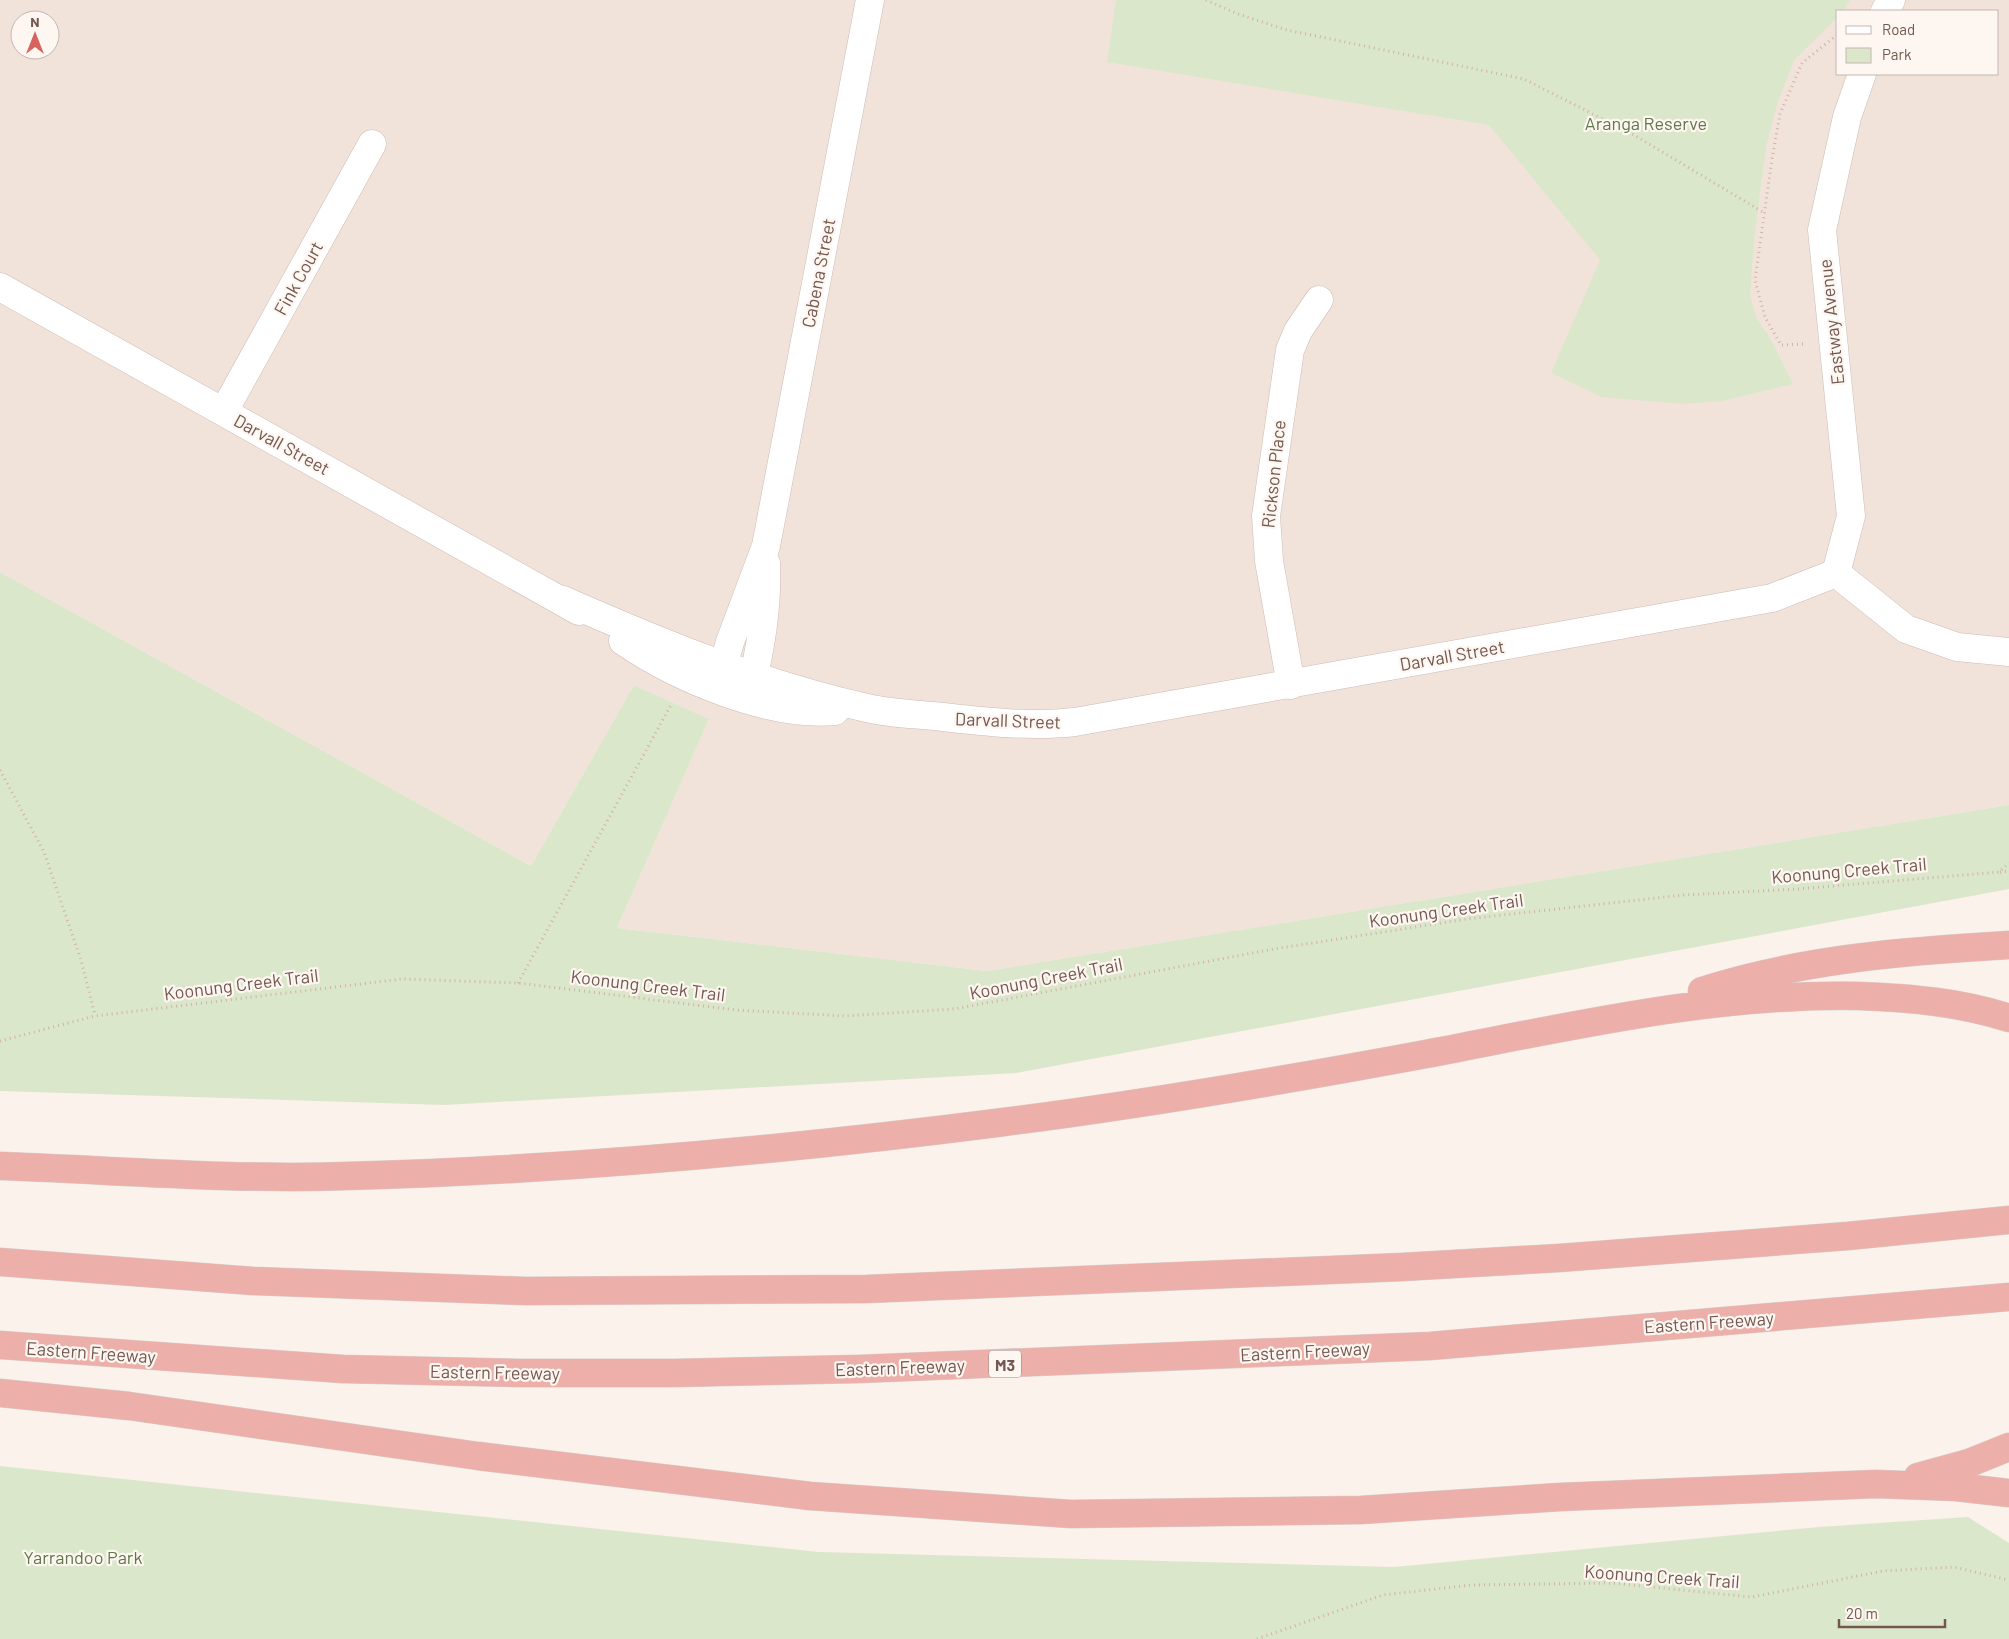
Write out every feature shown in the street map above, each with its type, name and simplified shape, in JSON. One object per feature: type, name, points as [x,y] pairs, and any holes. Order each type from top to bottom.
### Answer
[{"type":"highway","points":[[1622,1016],[1709,989],[1790,968],[1868,955],[2009,945]]},
{"type":"highway","points":[[0,1166],[265,1177],[343,1177],[626,1160],[826,1142],[1003,1122],[1214,1093],[1622,1016],[1720,1002],[1773,997],[1825,996],[1934,1000],[1976,1007],[2009,1018]]},
{"type":"highway","points":[[0,1262],[253,1281],[525,1291],[866,1289],[1392,1268],[1848,1236],[2009,1220]]},
{"type":"highway","name":"Eastern Freeway","points":[[0,1345],[343,1369],[522,1373],[675,1373],[850,1369],[1430,1346],[2009,1297]]},
{"type":"highway","points":[[0,1392],[129,1406],[478,1456],[810,1496],[1071,1514],[1361,1510],[1570,1496],[1876,1484],[1956,1487],[2009,1493]]},
{"type":"highway","points":[[1876,1484],[1929,1475],[1969,1463],[2009,1447]]},
{"type":"street","name":"Cabena Street","points":[[720,678],[766,546],[870,0]]},
{"type":"street","name":"Eastway Avenue","points":[[1836,573],[1850,516],[1822,230],[1847,117],[1862,75]]},
{"type":"street","name":"Fink Court","points":[[224,411],[372,144]]},
{"type":"street","name":"Darvall Street","points":[[0,287],[564,600],[645,656],[751,688],[788,708],[829,712],[869,708],[963,720],[1049,725],[1291,685],[1772,598],[1836,573]]},
{"type":"street","name":"Rickson Place","points":[[1291,685],[1270,561],[1266,516],[1290,350],[1298,331],[1319,300]]},
{"type":"street","name":"Cabena Street","points":[[751,688],[761,648],[767,603],[766,546]]},
{"type":"street","points":[[1836,573],[1906,629],[1957,647],[2009,652]]},
{"type":"path","points":[[1206,0],[1224,9],[1287,30],[1524,80],[1634,135],[1763,212]]},
{"type":"path","points":[[1833,343],[1781,345],[1765,317],[1754,280],[1763,212],[1780,114],[1802,63],[1836,36]]},
{"type":"path","points":[[518,983],[674,699]]},
{"type":"path","points":[[0,770],[44,852],[81,960],[95,1016]]},
{"type":"path","points":[[1999,872],[2009,863]]},
{"type":"path","name":"Koonung Creek Trail","points":[[0,1042],[95,1016],[402,979],[518,983],[736,1010],[844,1016],[954,1009],[1274,949],[1467,919],[1683,895],[1797,889],[2009,871]]},
{"type":"path","name":"Koonung Creek Trail","points":[[1257,1639],[1383,1595],[1471,1585],[1612,1583],[1752,1597],[1883,1571],[1954,1567],[2009,1580]]},
{"type":"shaded area","points":[[0,0],[2009,0],[2009,805],[987,971],[617,928],[709,719],[634,685],[531,866],[0,572]]},
{"type":"green space","name":"Aranga Reserve","points":[[1116,0],[1850,0],[1844,10],[1836,10],[1836,19],[1795,59],[1778,101],[1766,147],[1755,230],[1750,295],[1756,317],[1770,338],[1793,384],[1722,401],[1682,404],[1602,397],[1551,373],[1600,260],[1489,125],[1107,62]]},
{"type":"green space","points":[[0,572],[531,866],[634,685],[709,719],[617,928],[987,971],[2009,805],[2009,889],[1016,1073],[444,1105],[0,1091]]},
{"type":"green space","name":"Yarrandoo Park","points":[[0,1466],[819,1552],[1394,1567],[1819,1527],[1968,1517],[2009,1543],[2009,1639],[0,1639]]}]
